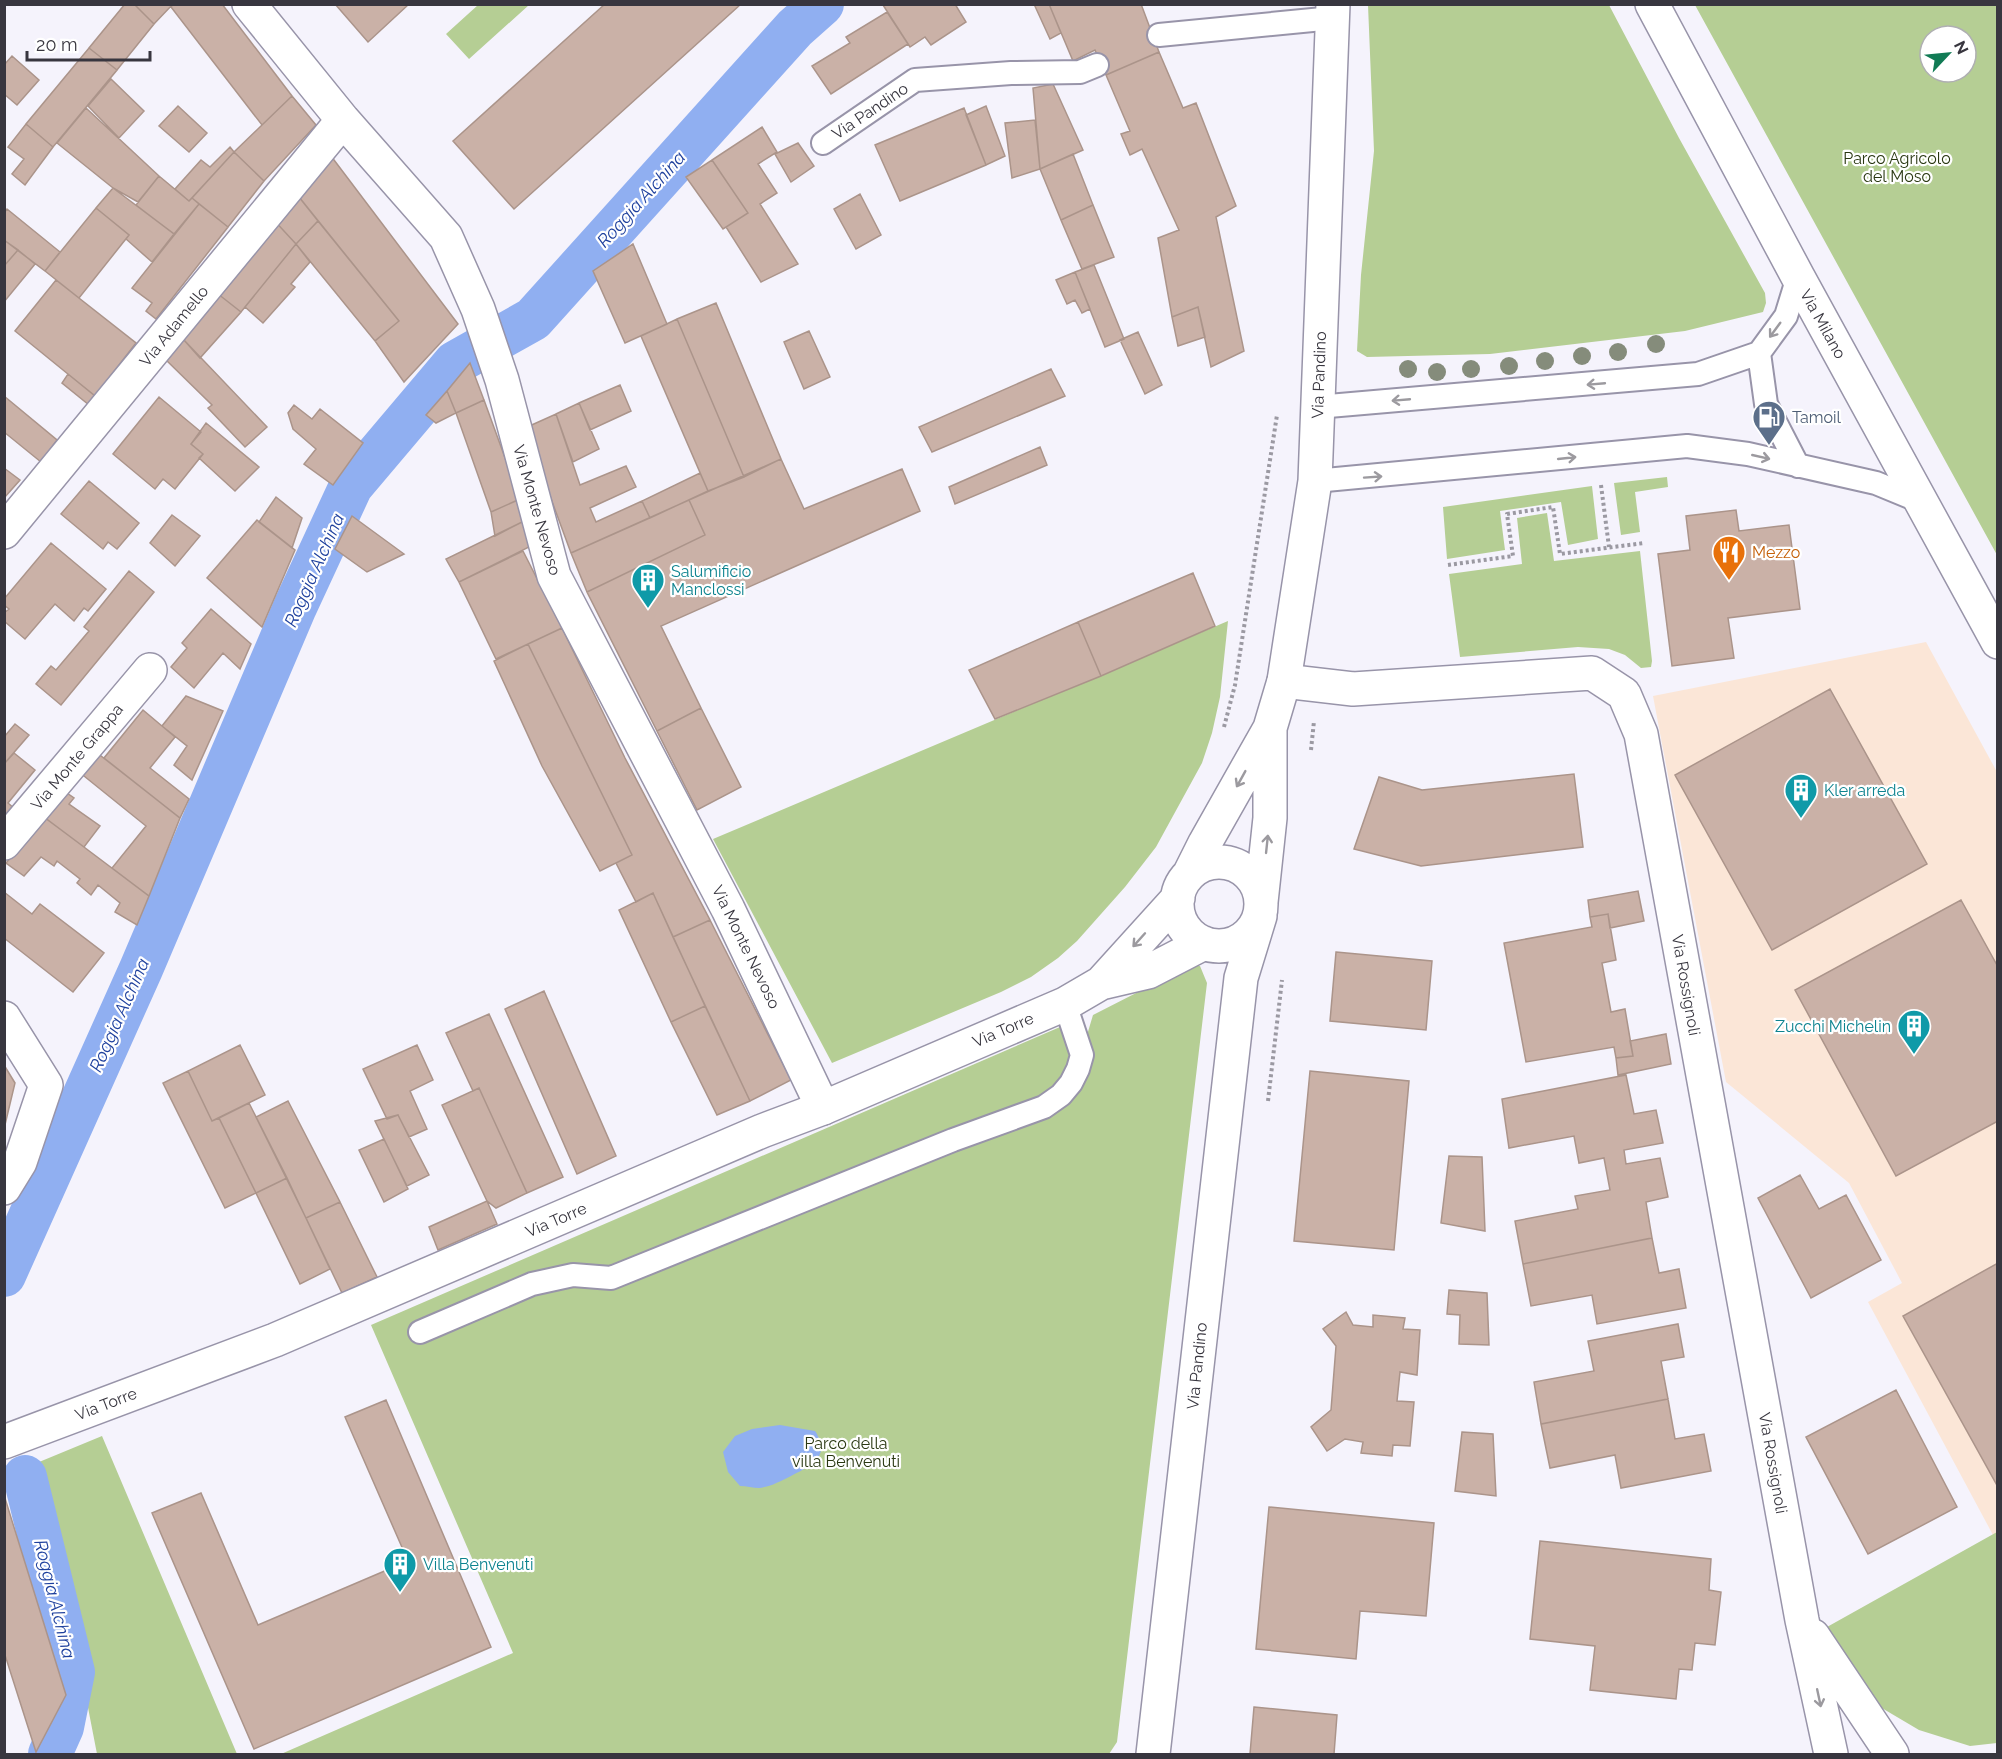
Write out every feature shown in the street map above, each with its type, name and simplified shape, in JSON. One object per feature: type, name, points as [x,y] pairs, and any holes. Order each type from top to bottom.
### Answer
[{"type":"street","name":"Via Monte Nevoso","points":[[249,4],[343,120],[446,237],[477,309],[502,380],[554,576],[728,909],[824,1108]]},
{"type":"street","name":"Via Milano","points":[[1652,4],[1798,277],[1998,642]]},
{"type":"street","name":"Via Pandino","points":[[1184,886],[1205,843],[1269,728],[1284,681],[1315,481],[1333,11]]},
{"type":"street","name":"Via Adamello","points":[[4,532],[343,120]]},
{"type":"street","name":"Via Monte Grappa","points":[[4,843],[150,670]]},
{"type":"street","name":"Via Rossignoli","points":[[1284,681],[1353,689],[1592,673],[1624,694],[1641,734],[1802,1620],[1831,1755]]},
{"type":"street","name":"Via Pandino","points":[[1153,1755],[1241,978],[1261,909],[1270,818],[1269,728]]},
{"type":"street","points":[[1211,945],[1232,944],[1244,938],[1254,928],[1261,909],[1258,889],[1251,877],[1241,868],[1228,863],[1215,862],[1202,866],[1184,886],[1178,912],[1183,925],[1192,936],[1211,945],[1241,978]]},
{"type":"street","name":"Via Torre","points":[[1101,983],[1184,886]]},
{"type":"street","name":"Via Torre","points":[[4,1442],[275,1340],[1065,1004],[1101,983],[1148,972],[1211,945]]},
{"type":"street","points":[[4,1018],[46,1084],[20,1162],[4,1188]]},
{"type":"street","points":[[4,1154],[33,1062]]},
{"type":"street","name":"Via Rossignoli","points":[[1802,1620],[1892,1755]]},
{"type":"street","name":"Via Rossignoli","points":[[1870,1725],[1917,1755]]},
{"type":"lane","name":"Via Pandino","points":[[1159,34],[1333,11]]},
{"type":"lane","name":"Via Pandino","points":[[823,143],[915,80],[1011,73],[1080,72],[1097,65]]},
{"type":"lane","points":[[1317,407],[1698,374],[1759,353],[1786,315],[1798,277]]},
{"type":"lane","points":[[1759,353],[1766,404],[1798,466]]},
{"type":"lane","points":[[1315,481],[1687,446],[1748,454],[1876,483],[1922,502]]},
{"type":"lane","points":[[420,1332],[532,1284],[573,1275],[611,1278],[931,1149],[1044,1107],[1061,1095],[1071,1083],[1082,1055],[1065,1004]]},
{"type":"path","points":[[1224,729],[1235,685],[1278,411]]},
{"type":"path","points":[[1597,455],[1609,547]]},
{"type":"path","points":[[1448,565],[1513,556],[1507,514],[1553,507],[1560,554],[1644,543]]},
{"type":"shaded area","points":[[1926,642],[1997,772],[1998,1532],[1993,1535],[1868,1302],[1902,1283],[1849,1183],[1726,1082],[1653,696]]},
{"type":"green space","points":[[478,5],[529,5],[469,59],[446,34]]},
{"type":"green space","points":[[1368,5],[1609,5],[1765,293],[1766,303],[1763,312],[1685,331],[1490,354],[1367,357],[1357,351],[1361,275],[1374,151]]},
{"type":"green space","name":"Parco Agricolo del Moso","points":[[1695,5],[1997,5],[1997,555]]},
{"type":"green space","points":[[1667,477],[1668,487],[1635,492],[1640,532],[1621,535],[1614,483]]},
{"type":"green space","points":[[1592,486],[1598,539],[1568,545],[1561,502],[1500,511],[1505,550],[1447,559],[1443,507]]},
{"type":"green space","points":[[1547,513],[1554,561],[1640,551],[1651,667],[1641,668],[1625,655],[1609,649],[1578,647],[1460,657],[1449,574],[1522,564],[1517,518]]},
{"type":"green space","points":[[1228,621],[1220,697],[1202,763],[1156,847],[1125,887],[1077,941],[1031,977],[1001,992],[832,1063],[713,839]]},
{"type":"green space","name":"Parco della villa Benvenuti","points":[[1189,966],[1200,966],[1207,983],[1117,1742],[1109,1754],[281,1754],[513,1653],[371,1325],[1060,1027],[1069,1043],[1087,1035],[1093,1015]]},
{"type":"green space","points":[[102,1436],[237,1754],[97,1754],[66,1594],[27,1467]]},
{"type":"green space","points":[[1997,1532],[1997,1743],[1970,1746],[1919,1730],[1875,1704],[1842,1657],[1827,1627]]},
{"type":"water","points":[[780,1425],[815,1431],[821,1447],[817,1459],[806,1468],[771,1485],[759,1488],[740,1486],[728,1472],[723,1452],[735,1436],[752,1429]]},
{"type":"building","points":[[125,4],[134,4],[154,24],[117,70],[89,48]]},
{"type":"building","points":[[134,4],[173,4],[154,24]]},
{"type":"building","points":[[173,4],[222,4],[292,96],[262,125],[171,7]]},
{"type":"building","points":[[335,4],[409,4],[368,42]]},
{"type":"building","points":[[605,4],[741,4],[514,209],[453,141]]},
{"type":"building","points":[[955,4],[966,22],[931,45],[925,37],[910,47],[883,5]]},
{"type":"building","points":[[1034,4],[1049,4],[1061,33],[1050,39]]},
{"type":"building","points":[[1049,4],[1141,4],[1159,52],[1106,75],[1095,50],[1073,61]]},
{"type":"building","points":[[887,12],[908,44],[831,94],[812,66],[850,43],[846,37]]},
{"type":"building","points":[[89,48],[117,70],[53,147],[26,124]]},
{"type":"building","points":[[1159,52],[1183,108],[1196,103],[1236,206],[1216,217],[1244,351],[1211,367],[1198,307],[1172,317],[1158,238],[1179,230],[1142,149],[1130,155],[1121,134],[1130,131],[1106,75]]},
{"type":"building","points":[[12,56],[39,80],[17,105],[4,94],[4,65]]},
{"type":"building","points":[[111,79],[144,111],[119,138],[88,106]]},
{"type":"building","points":[[1053,84],[1083,150],[1040,169],[1033,88]]},
{"type":"building","points":[[292,96],[316,125],[264,181],[234,152]]},
{"type":"building","points":[[178,106],[207,133],[189,152],[159,126]]},
{"type":"building","points":[[986,106],[1005,156],[986,165],[966,115]]},
{"type":"building","points":[[86,108],[159,176],[138,202],[113,188],[57,143]]},
{"type":"building","points":[[964,108],[986,165],[900,201],[875,145]]},
{"type":"building","points":[[1035,120],[1040,169],[1012,178],[1005,123]]},
{"type":"building","points":[[26,124],[53,147],[25,185],[12,174],[24,159],[8,147]]},
{"type":"building","points":[[762,127],[777,152],[758,164],[777,193],[760,204],[798,264],[761,282],[726,227],[748,213],[712,160]]},
{"type":"building","points":[[798,143],[814,166],[791,182],[775,154]]},
{"type":"building","points":[[230,147],[234,152],[189,201],[175,189],[201,160],[210,167]]},
{"type":"building","points":[[234,152],[264,181],[228,227],[192,198]]},
{"type":"building","points":[[1073,154],[1093,205],[1061,220],[1040,169]]},
{"type":"building","points":[[331,156],[458,324],[404,382],[375,341],[399,321],[295,192]]},
{"type":"building","points":[[712,160],[748,213],[723,229],[686,177]]},
{"type":"building","points":[[159,176],[189,201],[192,198],[199,204],[174,234],[136,205]]},
{"type":"building","points":[[113,188],[174,234],[152,262],[126,239],[129,235],[96,208]]},
{"type":"building","points":[[295,192],[318,221],[296,244],[271,217]]},
{"type":"building","points":[[860,194],[881,235],[856,249],[834,209]]},
{"type":"building","points":[[199,204],[228,227],[156,319],[146,311],[152,303],[132,288]]},
{"type":"building","points":[[1093,205],[1114,257],[1082,269],[1061,220]]},
{"type":"building","points":[[96,208],[129,235],[79,298],[45,271]]},
{"type":"building","points":[[7,209],[60,252],[45,271],[4,240],[4,213]]},
{"type":"building","points":[[271,217],[296,244],[241,312],[213,290]]},
{"type":"building","points":[[318,221],[399,321],[375,341],[296,244]]},
{"type":"building","points":[[4,240],[18,250],[4,266]]},
{"type":"building","points":[[296,244],[310,262],[291,284],[295,287],[263,323],[245,307]]},
{"type":"building","points":[[633,244],[667,324],[625,343],[593,271]]},
{"type":"building","points":[[18,250],[35,264],[4,302],[4,266]]},
{"type":"building","points":[[1094,265],[1124,339],[1105,347],[1075,272]]},
{"type":"building","points":[[1075,272],[1090,309],[1082,313],[1075,300],[1067,304],[1056,280]]},
{"type":"building","points":[[56,280],[136,343],[95,396],[15,331]]},
{"type":"building","points":[[213,290],[241,312],[200,358],[183,339]]},
{"type":"building","points":[[716,303],[781,459],[744,477],[677,319]]},
{"type":"building","points":[[1198,307],[1205,337],[1178,346],[1172,317]]},
{"type":"building","points":[[677,319],[744,477],[708,491],[641,336]]},
{"type":"building","points":[[809,331],[830,377],[804,389],[784,342]]},
{"type":"building","points":[[1138,332],[1162,385],[1145,394],[1120,340]]},
{"type":"building","points":[[183,339],[267,427],[245,447],[208,408],[212,405],[165,359]]},
{"type":"building","points":[[470,363],[484,400],[456,413],[447,391]]},
{"type":"building","points":[[1051,369],[1065,396],[932,452],[919,427]]},
{"type":"building","points":[[68,374],[95,396],[89,405],[62,383]]},
{"type":"building","points":[[620,385],[631,411],[590,430],[579,403]]},
{"type":"building","points":[[447,391],[456,413],[436,423],[426,415]]},
{"type":"building","points":[[4,396],[57,440],[41,462],[4,432]]},
{"type":"building","points":[[159,397],[201,432],[191,444],[203,454],[175,489],[163,479],[155,489],[113,454]]},
{"type":"building","points":[[484,400],[520,499],[491,512],[456,413]]},
{"type":"building","points":[[579,403],[599,449],[573,462],[556,414]]},
{"type":"building","points":[[294,405],[312,419],[320,409],[363,443],[333,485],[304,464],[316,449],[293,429],[288,413]]},
{"type":"building","points":[[556,414],[580,485],[626,466],[636,487],[590,508],[596,522],[642,501],[650,518],[571,553],[525,428]]},
{"type":"building","points":[[206,423],[259,467],[235,491],[199,458],[203,454],[191,444]]},
{"type":"building","points":[[1040,447],[1047,465],[955,504],[949,487]]},
{"type":"building","name":"Salumificio Manclossi","points":[[781,459],[804,509],[902,469],[920,511],[661,626],[701,708],[657,731],[587,592],[705,535],[689,500]]},
{"type":"building","points":[[4,468],[20,480],[4,498]]},
{"type":"building","points":[[700,473],[708,491],[650,518],[642,501]]},
{"type":"building","points":[[89,481],[139,523],[117,549],[108,542],[103,549],[61,514]]},
{"type":"building","points":[[276,497],[302,518],[292,548],[259,522]]},
{"type":"building","points":[[520,499],[524,521],[495,536],[491,512]]},
{"type":"building","points":[[689,500],[705,535],[587,592],[571,553]]},
{"type":"building","name":"Mezzo","points":[[1736,510],[1739,531],[1789,525],[1800,609],[1728,618],[1734,658],[1672,666],[1658,554],[1690,550],[1686,516]]},
{"type":"building","points":[[172,515],[200,536],[175,566],[150,543]]},
{"type":"building","points":[[352,516],[404,554],[367,572],[335,549]]},
{"type":"building","points":[[257,520],[295,550],[262,627],[207,578]]},
{"type":"building","points":[[524,521],[535,544],[459,582],[446,559]]},
{"type":"building","points":[[51,543],[106,589],[88,611],[84,608],[74,621],[55,604],[25,639],[4,621],[4,613],[9,609],[4,605],[4,599]]},
{"type":"building","points":[[523,551],[562,628],[496,659],[459,582]]},
{"type":"building","points":[[129,571],[154,592],[61,705],[36,684],[51,666],[56,670],[89,631],[84,627]]},
{"type":"building","points":[[1193,573],[1215,626],[1101,676],[1078,622]]},
{"type":"building","points":[[211,609],[251,644],[240,669],[223,653],[194,688],[171,667],[187,648],[182,643]]},
{"type":"building","points":[[1078,622],[1101,676],[995,719],[969,670]]},
{"type":"building","points":[[562,628],[625,758],[710,920],[673,937],[653,893],[636,902],[616,863],[632,855],[528,644]]},
{"type":"building","points":[[528,644],[632,855],[600,871],[542,766],[494,661]]},
{"type":"building","name":"Kler arreda","points":[[1830,689],[1927,864],[1772,950],[1675,775]]},
{"type":"building","points":[[186,696],[223,711],[192,780],[174,765],[187,746],[162,726]]},
{"type":"building","points":[[701,708],[741,787],[697,810],[657,731]]},
{"type":"building","points":[[143,710],[175,737],[150,768],[189,799],[180,818],[104,758]]},
{"type":"building","points":[[15,724],[29,735],[4,764],[4,737]]},
{"type":"building","points":[[96,752],[180,818],[149,896],[112,868],[146,826],[79,772]]},
{"type":"building","points":[[14,753],[35,770],[8,803],[15,809],[4,821],[4,764]]},
{"type":"building","points":[[1574,774],[1583,847],[1421,866],[1354,849],[1379,777],[1422,790]]},
{"type":"building","points":[[64,791],[74,798],[69,804],[100,826],[84,847],[44,817]]},
{"type":"building","points":[[44,817],[149,896],[137,925],[115,912],[120,903],[98,885],[91,895],[77,883],[80,879],[57,861],[54,866],[41,857],[24,876],[6,863]]},
{"type":"building","points":[[1638,891],[1644,921],[1610,928],[1608,914],[1590,917],[1588,900]]},
{"type":"building","points":[[4,892],[32,914],[40,904],[104,953],[73,992],[4,938]]},
{"type":"building","points":[[653,893],[705,1006],[671,1022],[619,910]]},
{"type":"building","name":"Zucchi Michelin","points":[[1961,900],[1998,967],[1998,1121],[1896,1176],[1795,990]]},
{"type":"building","points":[[1608,914],[1616,960],[1602,963],[1611,1012],[1625,1009],[1633,1056],[1616,1058],[1614,1047],[1526,1062],[1504,943],[1592,927],[1590,917]]},
{"type":"building","points":[[710,920],[791,1080],[750,1101],[673,937]]},
{"type":"building","points":[[1336,952],[1432,961],[1426,1030],[1330,1021]]},
{"type":"building","points":[[544,991],[616,1156],[577,1174],[505,1009]]},
{"type":"building","points":[[705,1006],[750,1101],[717,1115],[671,1022]]},
{"type":"building","points":[[489,1014],[563,1177],[527,1193],[479,1088],[473,1091],[446,1033]]},
{"type":"building","points":[[1666,1034],[1671,1064],[1618,1075],[1616,1058],[1633,1056],[1630,1041]]},
{"type":"building","points":[[240,1045],[265,1095],[212,1121],[188,1071]]},
{"type":"building","points":[[417,1045],[433,1080],[410,1091],[427,1129],[409,1137],[398,1115],[387,1119],[363,1069]]},
{"type":"building","points":[[4,1065],[15,1083],[4,1129]]},
{"type":"building","points":[[188,1071],[212,1121],[219,1118],[256,1193],[225,1208],[163,1083]]},
{"type":"building","points":[[1310,1071],[1409,1081],[1394,1250],[1294,1241]]},
{"type":"building","points":[[1626,1075],[1634,1114],[1656,1110],[1663,1143],[1624,1150],[1626,1164],[1660,1158],[1668,1197],[1646,1202],[1652,1238],[1523,1264],[1515,1221],[1578,1209],[1575,1196],[1610,1190],[1604,1158],[1579,1163],[1574,1136],[1509,1148],[1502,1099]]},
{"type":"building","points":[[479,1088],[527,1193],[496,1208],[487,1201],[442,1105]]},
{"type":"building","points":[[288,1101],[340,1202],[306,1218],[256,1117]]},
{"type":"building","points":[[249,1103],[287,1178],[256,1193],[219,1118]]},
{"type":"building","points":[[398,1115],[429,1175],[407,1186],[375,1121]]},
{"type":"building","points":[[384,1139],[408,1189],[384,1202],[359,1150]]},
{"type":"building","points":[[1449,1156],[1482,1157],[1485,1231],[1441,1223]]},
{"type":"building","points":[[1800,1175],[1819,1209],[1846,1195],[1881,1260],[1811,1298],[1758,1198]]},
{"type":"building","points":[[287,1178],[330,1269],[300,1284],[256,1193]]},
{"type":"building","points":[[487,1201],[497,1224],[438,1250],[429,1227]]},
{"type":"building","points":[[340,1202],[377,1277],[342,1293],[306,1218]]},
{"type":"building","points":[[1652,1238],[1659,1273],[1679,1269],[1686,1308],[1597,1324],[1592,1295],[1531,1306],[1523,1264]]},
{"type":"building","points":[[1998,1263],[1998,1487],[1903,1316]]},
{"type":"building","points":[[1449,1290],[1487,1293],[1489,1345],[1459,1344],[1460,1315],[1447,1314]]},
{"type":"building","points":[[1346,1312],[1353,1325],[1373,1327],[1373,1315],[1405,1318],[1403,1329],[1420,1330],[1417,1375],[1400,1372],[1397,1401],[1414,1402],[1410,1446],[1393,1445],[1392,1456],[1361,1453],[1363,1442],[1345,1439],[1327,1451],[1311,1427],[1331,1410],[1336,1346],[1323,1329]]},
{"type":"building","points":[[1678,1324],[1684,1357],[1661,1361],[1668,1399],[1541,1424],[1534,1382],[1594,1371],[1588,1341]]},
{"type":"building","points":[[1896,1390],[1957,1507],[1868,1554],[1806,1437]]},
{"type":"building","points":[[1668,1399],[1675,1439],[1704,1434],[1711,1471],[1621,1488],[1615,1455],[1550,1468],[1541,1424]]},
{"type":"building","name":"Villa Benvenuti","points":[[386,1400],[491,1647],[254,1749],[152,1513],[201,1493],[258,1625],[408,1561],[345,1417]]},
{"type":"building","points":[[1462,1432],[1493,1434],[1496,1496],[1455,1491]]},
{"type":"building","points":[[4,1495],[66,1695],[36,1752],[4,1652]]},
{"type":"building","points":[[1269,1507],[1434,1523],[1426,1616],[1360,1611],[1356,1659],[1256,1649]]},
{"type":"building","points":[[1540,1541],[1711,1559],[1709,1590],[1721,1592],[1715,1645],[1695,1643],[1692,1670],[1679,1669],[1676,1699],[1590,1690],[1595,1646],[1530,1639]]},
{"type":"building","points":[[1254,1707],[1337,1715],[1334,1754],[1250,1754]]},
{"type":"waterway","name":"Roggia Alchina","points":[[4,1275],[141,969],[295,607],[351,486],[455,363],[533,319],[795,28],[822,4]]},
{"type":"waterway","name":"Roggia Alchina","points":[[25,1477],[73,1672],[62,1727],[50,1754]]},
{"type":"place","name":"Tamoil","points":[[1769,446]]},
{"type":"place","name":"Mezzo","points":[[1729,581]]},
{"type":"place","name":"Salumificio Manclossi","points":[[648,609]]},
{"type":"place","name":"Kler arreda","points":[[1801,819]]},
{"type":"place","name":"Zucchi Michelin","points":[[1914,1055]]},
{"type":"place","name":"Villa Benvenuti","points":[[400,1593]]}]
